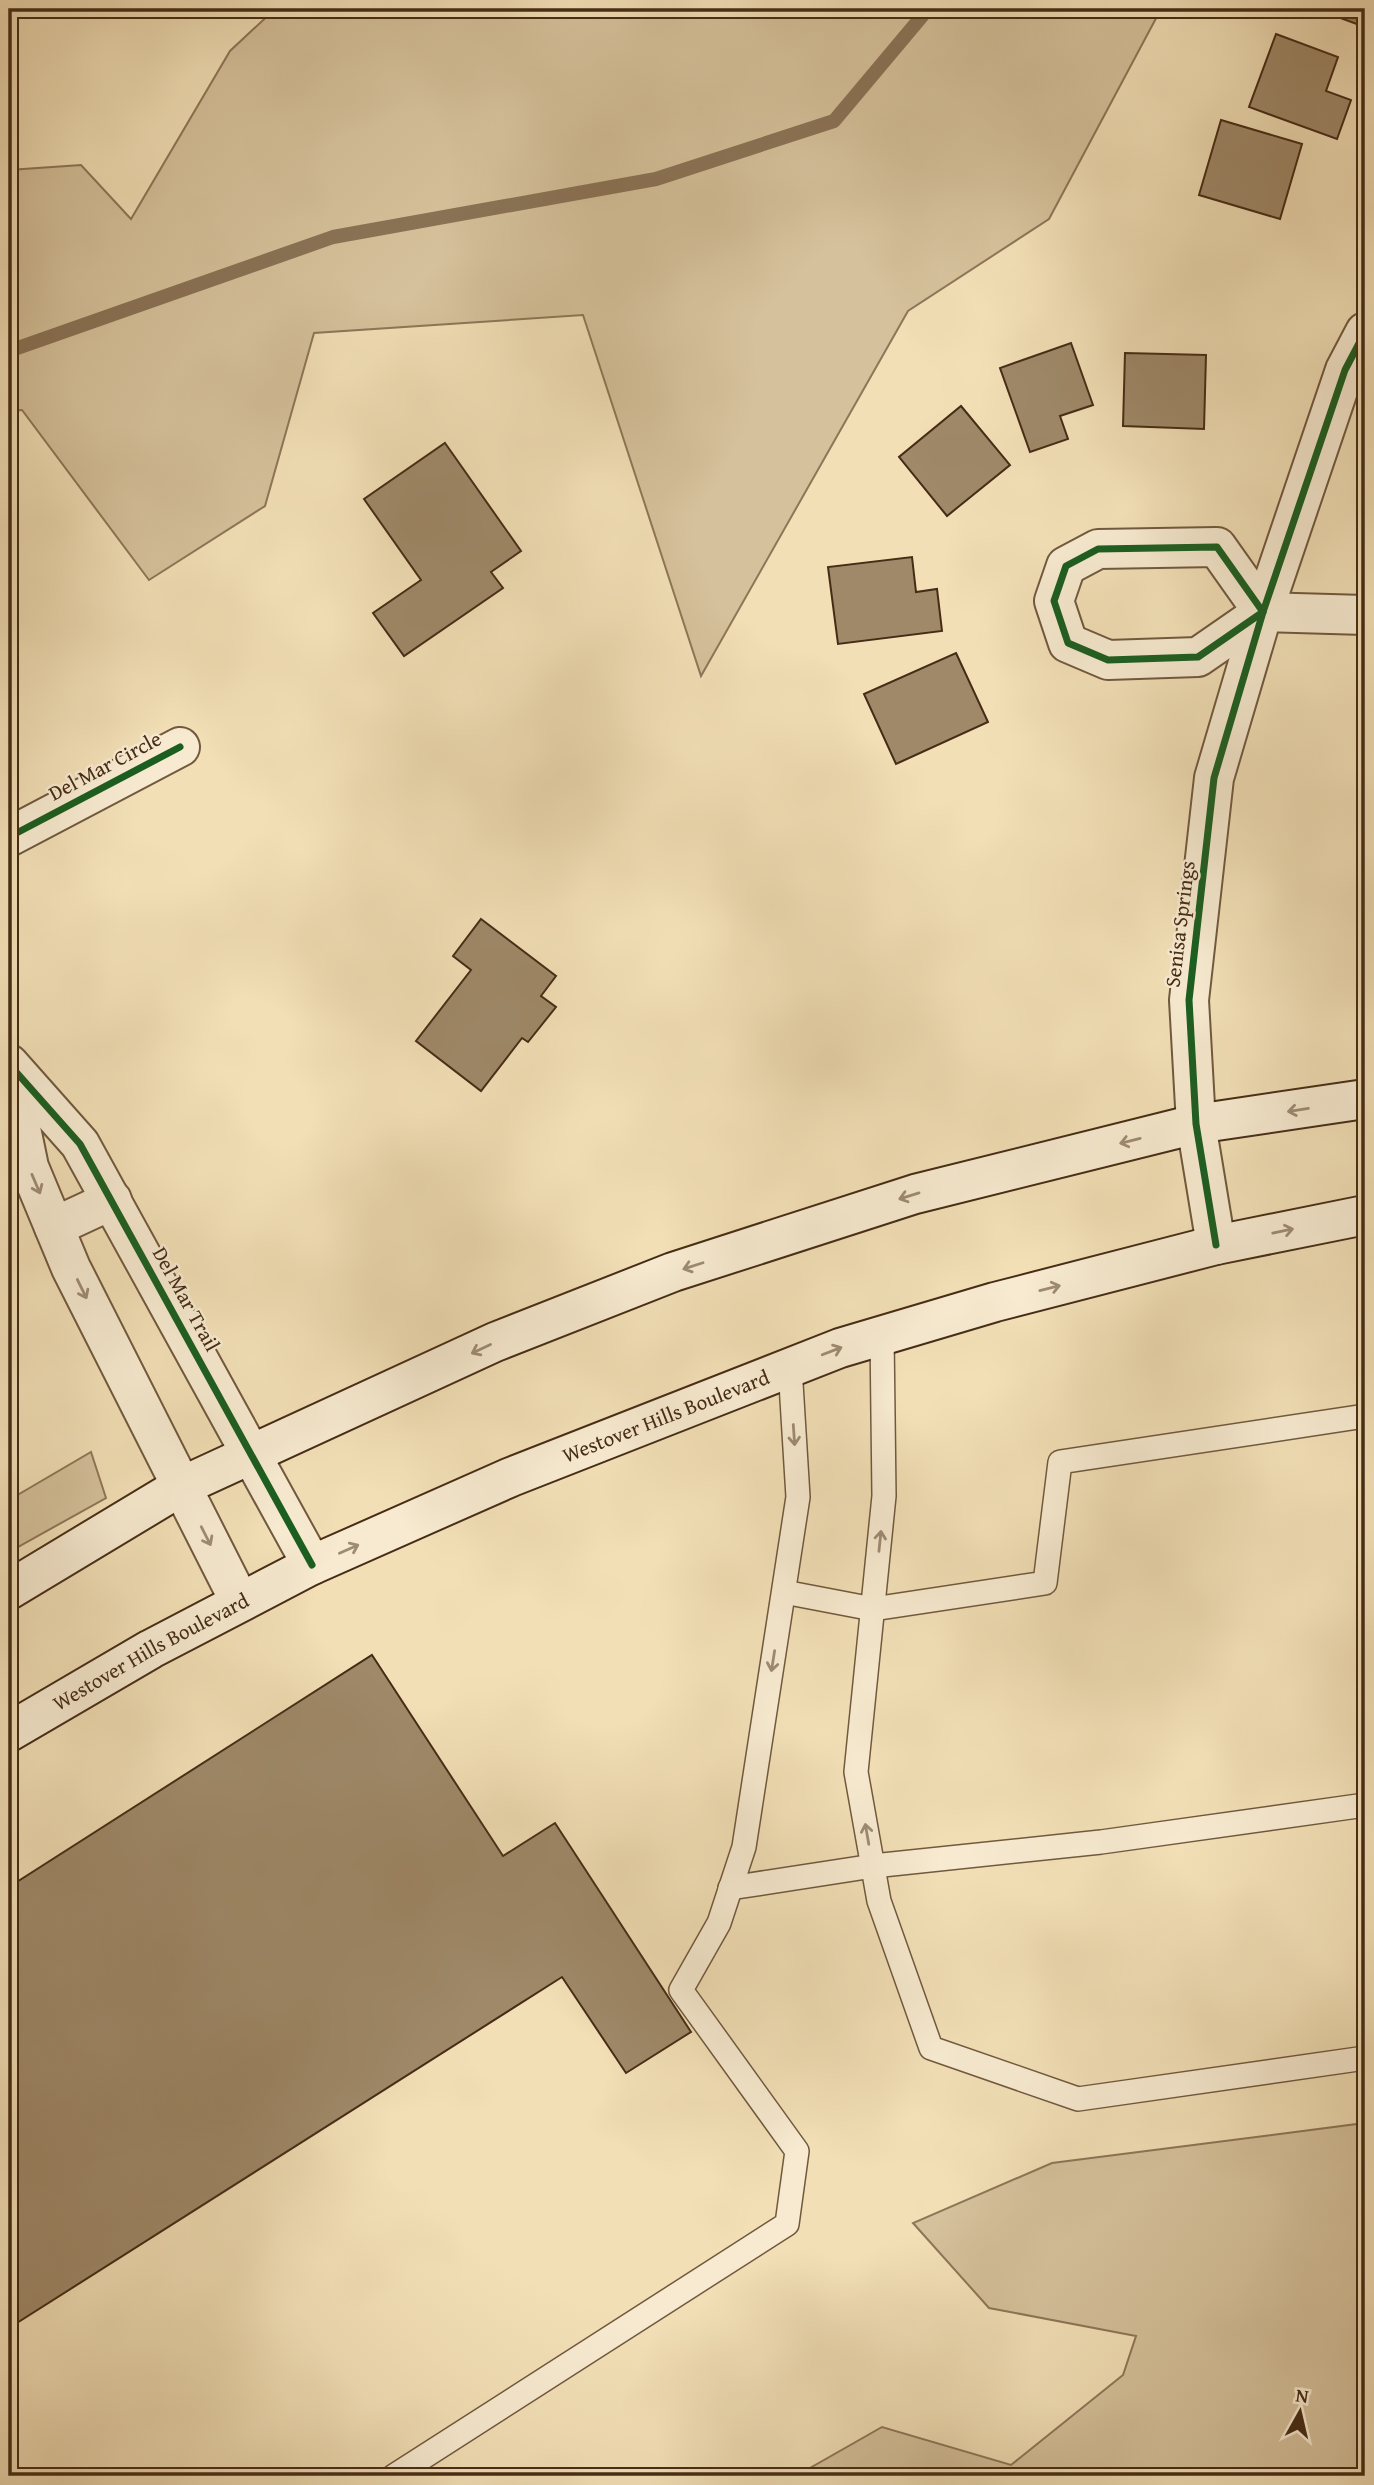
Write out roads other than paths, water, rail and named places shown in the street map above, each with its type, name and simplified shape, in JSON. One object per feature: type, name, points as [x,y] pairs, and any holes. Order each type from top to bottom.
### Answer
[{"type":"street","name":"Senisa Springs","points":[[1216,1245],[1196,1125],[1189,1000],[1214,778],[1263,612],[1345,370],[1365,332]]},
{"type":"street","points":[[1263,612],[1217,547],[1098,549],[1066,566],[1054,601],[1068,643],[1108,660],[1198,657],[1263,612],[1365,615]]},
{"type":"street","name":"Del Mar Circle","points":[[9,836],[180,747]]},
{"type":"street","name":"Del Mar Trail","points":[[9,1064],[80,1144],[312,1565]]},
{"type":"street","points":[[9,1070],[29,1167],[71,1268],[240,1602]]},
{"type":"street","points":[[9,1590],[180,1487],[495,1342],[673,1272],[915,1194],[1196,1125],[1365,1099]]},
{"type":"street","points":[[54,1227],[112,1200]]},
{"type":"street","name":"Westover Hills Boulevard","points":[[9,1732],[151,1649],[312,1565],[511,1478],[790,1367],[882,1335],[995,1302],[1216,1245],[1365,1215]]},
{"type":"lane","points":[[882,1335],[884,1496],[856,1772],[879,1901],[931,2048],[1078,2099],[1365,2058]]},
{"type":"lane","points":[[394,2476],[787,2224],[797,2151],[681,1990],[719,1923],[744,1847],[798,1497],[790,1367]]},
{"type":"lane","points":[[784,1592],[873,1609],[1045,1583],[1060,1462],[1365,1416]]},
{"type":"lane","points":[[730,1888],[873,1866],[1101,1842],[1365,1805]]},
{"type":"waterway","points":[[9,351],[333,237],[656,179],[834,121],[928,9]]}]
